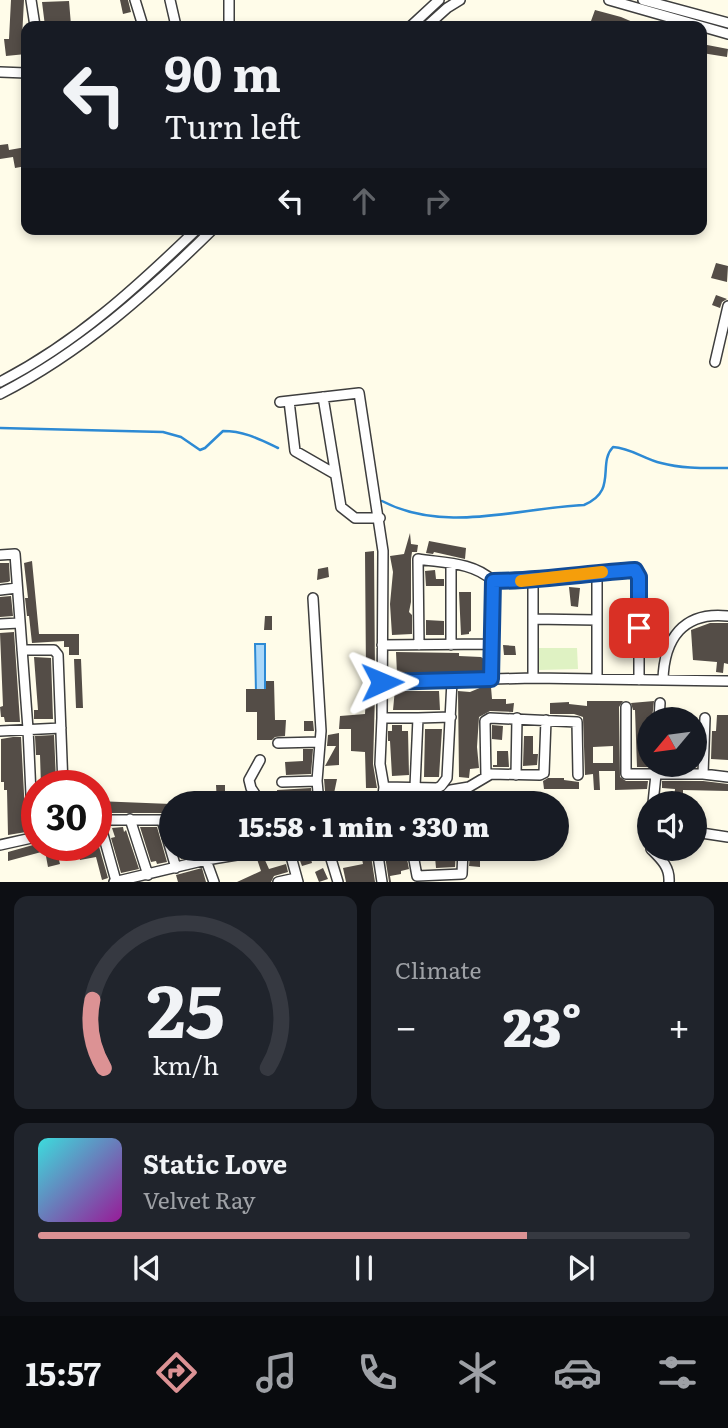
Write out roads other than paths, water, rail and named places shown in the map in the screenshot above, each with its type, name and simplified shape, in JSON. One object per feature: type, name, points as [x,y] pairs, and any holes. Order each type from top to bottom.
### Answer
[{"type":"street","points":[[31,0],[34,21]]},
{"type":"street","points":[[135,0],[141,21]]},
{"type":"street","points":[[170,0],[175,21]]},
{"type":"street","points":[[229,0],[229,21]]},
{"type":"street","points":[[416,21],[439,0]]},
{"type":"street","points":[[433,21],[460,0]]},
{"type":"street","points":[[609,0],[728,23]]},
{"type":"street","points":[[643,0],[692,21]]},
{"type":"street","points":[[707,26],[728,34]]},
{"type":"street","points":[[0,72],[21,73]]},
{"type":"street","points":[[0,382],[30,366],[99,319],[190,235]]},
{"type":"street","points":[[0,394],[57,361],[105,328],[155,286],[207,235]]},
{"type":"street","points":[[715,362],[728,306]]},
{"type":"street","points":[[335,474],[295,451],[284,402],[359,393],[383,551],[380,764],[384,791]]},
{"type":"street","points":[[323,397],[341,507],[355,518],[380,518]]},
{"type":"street","points":[[0,555],[15,554],[31,770]]},
{"type":"street","points":[[419,645],[418,559],[475,568],[493,581],[533,581],[635,570],[639,577],[639,680]]},
{"type":"street","points":[[451,564],[451,645]]},
{"type":"street","points":[[597,572],[597,679]]},
{"type":"street","points":[[491,679],[493,581]]},
{"type":"street","points":[[533,581],[533,678]]},
{"type":"street","points":[[0,590],[17,588]]},
{"type":"street","points":[[313,598],[319,742],[318,791]]},
{"type":"street","points":[[663,680],[667,649],[677,632],[699,618],[728,616]]},
{"type":"street","points":[[533,620],[596,620]]},
{"type":"street","points":[[0,624],[19,623]]},
{"type":"street","points":[[382,645],[491,643]]},
{"type":"street","points":[[22,650],[54,650],[58,655],[62,770]]},
{"type":"street","points":[[382,682],[533,678],[728,681]]},
{"type":"street","points":[[384,787],[437,788],[447,778],[452,681]]},
{"type":"street","points":[[660,703],[660,707]]},
{"type":"street","points":[[626,707],[626,774],[637,772]]},
{"type":"street","points":[[382,718],[451,717]]},
{"type":"street","points":[[415,787],[418,718]]},
{"type":"street","points":[[486,776],[485,721],[490,718],[577,722],[578,775]]},
{"type":"street","points":[[516,775],[517,718]]},
{"type":"street","points":[[450,791],[468,786],[486,776],[540,775],[545,771],[546,720]]},
{"type":"street","points":[[0,731],[61,728]]},
{"type":"street","points":[[278,743],[319,742]]},
{"type":"street","points":[[252,791],[249,780],[260,760]]},
{"type":"street","points":[[707,774],[728,777]]},
{"type":"street","points":[[282,782],[317,781]]},
{"type":"street","points":[[130,819],[148,875]]},
{"type":"street","points":[[112,820],[159,820]]},
{"type":"street","points":[[707,833],[728,836]]},
{"type":"street","points":[[0,845],[21,841]]},
{"type":"street","points":[[109,861],[115,882],[202,861]]},
{"type":"street","points":[[172,861],[172,882]]},
{"type":"street","points":[[206,861],[214,882]]},
{"type":"street","points":[[278,882],[297,880],[292,861]]},
{"type":"street","points":[[332,861],[338,882]]},
{"type":"street","points":[[379,861],[382,882]]},
{"type":"street","points":[[414,861],[417,876],[462,874],[463,861]]},
{"type":"street","points":[[663,861],[670,873],[669,882]]},
{"type":"water","points":[[255,644],[265,644],[265,693],[256,693]]},
{"type":"waterway","points":[[0,428],[163,432],[181,437],[200,450],[223,431],[231,431],[251,436],[278,448]]},
{"type":"waterway","points":[[382,501],[406,511],[456,518],[584,505],[601,492],[606,461],[613,447],[669,465],[728,468]]}]
